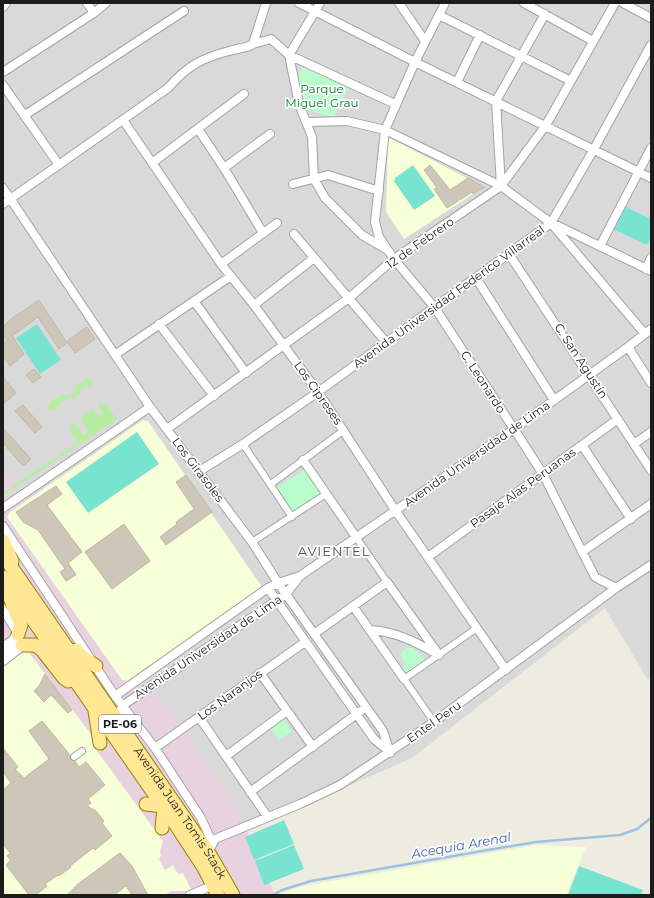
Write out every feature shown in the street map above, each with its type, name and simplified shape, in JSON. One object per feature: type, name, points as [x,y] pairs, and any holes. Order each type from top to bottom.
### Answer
[{"type":"main road","points":[[3,541],[22,582]]},
{"type":"main road","name":"Avenida Juan Tomis Stack","points":[[3,555],[36,602],[119,712],[211,849],[233,895]]},
{"type":"main road","points":[[4,579],[21,625],[20,640],[35,645],[42,650],[97,723]]},
{"type":"main road","name":"Avenida Juan Tomis Stack","points":[[4,579],[164,807],[216,890]]},
{"type":"main road","points":[[36,602],[82,657],[96,666]]},
{"type":"main road","points":[[64,678],[80,687]]},
{"type":"main road","points":[[94,708],[100,743]]},
{"type":"main road","points":[[146,804],[164,807],[162,828]]},
{"type":"street","points":[[3,7],[6,3]]},
{"type":"street","points":[[87,3],[94,13]]},
{"type":"street","points":[[3,72],[94,13],[106,3]]},
{"type":"street","points":[[253,44],[266,3]]},
{"type":"street","points":[[299,3],[318,7],[414,62],[546,125],[651,178]]},
{"type":"street","points":[[399,3],[425,41]]},
{"type":"street","points":[[388,251],[379,237],[375,222],[385,130],[414,62],[445,3]]},
{"type":"street","points":[[524,3],[593,41]]},
{"type":"street","name":"12 de Febrero","points":[[167,429],[285,346],[349,298],[394,259],[501,186],[546,125],[615,3]]},
{"type":"street","points":[[623,3],[651,18]]},
{"type":"street","points":[[318,7],[289,55],[299,104],[312,137],[314,179],[325,198],[362,235],[388,251]]},
{"type":"street","points":[[25,115],[184,11]]},
{"type":"street","points":[[439,14],[571,81]]},
{"type":"street","points":[[501,186],[496,101],[545,14]]},
{"type":"street","points":[[457,82],[480,35]]},
{"type":"street","points":[[3,204],[168,88],[181,73],[196,63],[211,56],[246,49],[253,44],[271,39],[289,55],[395,104]]},
{"type":"street","name":"Avenida Universidad Federico Villarreal","points":[[198,472],[243,444],[318,392],[551,223],[594,149],[651,45]]},
{"type":"street","points":[[3,85],[59,165]]},
{"type":"street","points":[[152,163],[244,94]]},
{"type":"street","name":"Los Cipreses","points":[[123,120],[221,264],[254,305],[318,392],[395,510],[506,670]]},
{"type":"street","points":[[306,122],[347,121],[385,130],[501,186],[551,223],[648,270],[651,258]]},
{"type":"street","points":[[198,128],[263,233]]},
{"type":"street","points":[[224,168],[270,134]]},
{"type":"street","points":[[600,246],[651,148]]},
{"type":"street","points":[[293,184],[328,175],[379,191]]},
{"type":"street","name":"Los Girasoles","points":[[3,188],[116,354],[150,407],[252,542],[278,583],[365,708],[383,731],[390,753]]},
{"type":"street","points":[[221,264],[277,223]]},
{"type":"street","points":[[551,223],[648,331]]},
{"type":"street","points":[[294,234],[386,342]]},
{"type":"street","name":"C. Leonardo","points":[[388,251],[435,308],[543,474],[595,577],[616,588]]},
{"type":"street","name":"C. San Agustín","points":[[509,254],[590,375],[651,470]]},
{"type":"street","points":[[254,305],[314,258]]},
{"type":"street","points":[[116,354],[230,276]]},
{"type":"street","points":[[476,278],[554,400]]},
{"type":"street","points":[[194,301],[246,373]]},
{"type":"street","points":[[160,324],[214,396]]},
{"type":"street","name":"Avenida Universidad de Lima","points":[[115,696],[268,588],[300,576],[514,429],[590,375],[648,331]]},
{"type":"street","points":[[628,347],[651,383]]},
{"type":"street","points":[[3,508],[150,407]]},
{"type":"street","name":"Pasaje Alas Peruanas","points":[[428,557],[618,419]]},
{"type":"street","points":[[271,484],[344,430]]},
{"type":"street","points":[[634,444],[651,432]]},
{"type":"street","points":[[243,444],[292,517]]},
{"type":"street","points":[[582,446],[631,519]]},
{"type":"street","points":[[303,460],[387,582],[440,655]]},
{"type":"street","points":[[252,542],[326,494]]},
{"type":"street","points":[[582,552],[651,504]]},
{"type":"street","name":"Avenida Juan Tomis Stack","points":[[3,526],[115,696],[119,712],[155,748],[201,818],[211,849]]},
{"type":"street","name":"Entel Peru","points":[[211,849],[215,838],[300,804],[340,785],[390,753],[506,670],[616,588],[651,565]]},
{"type":"street","name":"Avenida Universidad de Lima","points":[[119,712],[286,594],[300,576]]},
{"type":"street","points":[[314,634],[387,582]]},
{"type":"street","points":[[268,588],[374,739],[390,753]]},
{"type":"street","points":[[353,606],[434,722]]},
{"type":"street","points":[[3,609],[20,640]]},
{"type":"street","points":[[404,680],[477,628]]},
{"type":"street","points":[[370,630],[384,630],[416,642],[440,655]]},
{"type":"street","points":[[3,648],[13,641],[20,640]]},
{"type":"street","points":[[3,660],[20,640]]},
{"type":"street","name":"Los Naranjos","points":[[155,748],[305,642]]},
{"type":"street","points":[[260,673],[313,747]]},
{"type":"street","points":[[250,792],[365,708]]},
{"type":"street","points":[[226,756],[287,711]]},
{"type":"street","points":[[199,716],[267,816]]},
{"type":"street","points":[[74,757],[82,751]]},
{"type":"street","points":[[190,895],[216,890]]},
{"type":"shaded area","points":[[3,3],[651,3],[651,677],[648,680],[605,608],[412,758],[213,845],[3,541]]},
{"type":"shaded area","points":[[388,137],[484,187],[404,239],[386,212]]},
{"type":"shaded area","points":[[413,165],[435,196],[414,210],[394,181],[395,178]]},
{"type":"shaded area","points":[[624,206],[651,219],[651,238],[647,245],[613,229]]},
{"type":"shaded area","points":[[37,324],[61,360],[40,374],[16,338]]},
{"type":"shaded area","points":[[143,420],[148,421],[262,587],[127,681],[122,680],[7,517],[10,512]]},
{"type":"shaded area","points":[[137,432],[159,464],[88,513],[66,482]]},
{"type":"shaded area","points":[[3,469],[237,808],[275,895],[3,895]]},
{"type":"shaded area","points":[[27,650],[96,741],[94,747],[163,841],[159,859],[165,870],[173,865],[178,874],[183,873],[192,891],[172,891],[164,895],[3,895],[3,666]]},
{"type":"shaded area","points":[[284,820],[294,844],[254,860],[245,837]]},
{"type":"shaded area","points":[[294,845],[304,869],[264,885],[255,861]]},
{"type":"shaded area","points":[[536,845],[586,847],[566,895],[277,895],[304,886]]},
{"type":"shaded area","points":[[579,866],[643,890],[641,895],[568,895]]},
{"type":"green space","name":"Parque Miguel Grau","points":[[303,66],[348,89],[334,117],[309,111],[296,80]]},
{"type":"green space","points":[[88,378],[93,385],[90,387],[87,384],[80,390],[81,393],[73,399],[71,396],[56,406],[58,410],[50,410],[48,407],[50,402],[61,395],[69,396],[77,391],[77,388],[72,387]]},
{"type":"green space","points":[[101,404],[107,406],[117,419],[3,496],[3,493],[78,442],[71,430],[74,422],[84,436],[89,432],[81,418],[92,409],[99,416],[102,413],[97,405]]},
{"type":"green space","points":[[305,469],[322,494],[292,514],[276,488]]},
{"type":"green space","points":[[406,648],[414,648],[424,658],[426,663],[405,678],[399,670],[406,665],[400,654]]},
{"type":"green space","points":[[283,718],[292,731],[279,740],[270,728]]},
{"type":"building","points":[[430,165],[450,190],[468,178],[484,187],[473,194],[472,192],[447,208],[434,189],[437,188],[424,170]]},
{"type":"building","points":[[39,300],[67,343],[59,349],[38,317],[12,336],[24,354],[10,366],[3,356],[3,344],[7,340],[3,335],[3,327],[11,319]]},
{"type":"building","points":[[87,327],[95,339],[75,353],[67,341]]},
{"type":"building","points":[[34,369],[41,377],[33,383],[26,375]]},
{"type":"building","points":[[3,377],[16,393],[3,404]]},
{"type":"building","points":[[23,405],[42,427],[35,433],[15,411]]},
{"type":"building","points":[[3,428],[31,459],[23,466],[3,443]]},
{"type":"building","points":[[186,475],[212,512],[166,545],[160,537],[177,524],[176,522],[194,509],[176,482]]},
{"type":"building","points":[[56,486],[62,494],[47,505],[82,552],[68,563],[76,575],[66,581],[60,572],[65,569],[38,530],[23,522],[16,512]]},
{"type":"building","points":[[124,524],[150,561],[112,589],[85,552]]},
{"type":"building","points":[[45,674],[72,710],[68,713],[51,695],[44,702],[34,691],[39,686]]},
{"type":"building","points":[[42,721],[70,755],[71,760],[75,761],[79,767],[86,762],[105,785],[88,799],[91,803],[87,806],[96,811],[104,821],[102,823],[112,836],[95,850],[93,848],[59,876],[58,875],[45,884],[47,886],[36,895],[29,895],[6,865],[11,860],[7,856],[10,853],[3,844],[3,790],[11,783],[3,772],[3,748],[18,767],[15,769],[24,778],[49,759],[29,731]]},
{"type":"building","points":[[120,853],[132,866],[148,895],[132,895],[126,886],[114,895],[67,895],[78,884]]},
{"type":"waterway","name":"Acequia Arenal","points":[[273,895],[282,890],[311,881],[482,851],[536,842],[620,835],[637,829],[651,818]]},
{"type":"district","name":"AVIENTEL","points":[[334,551]]}]
